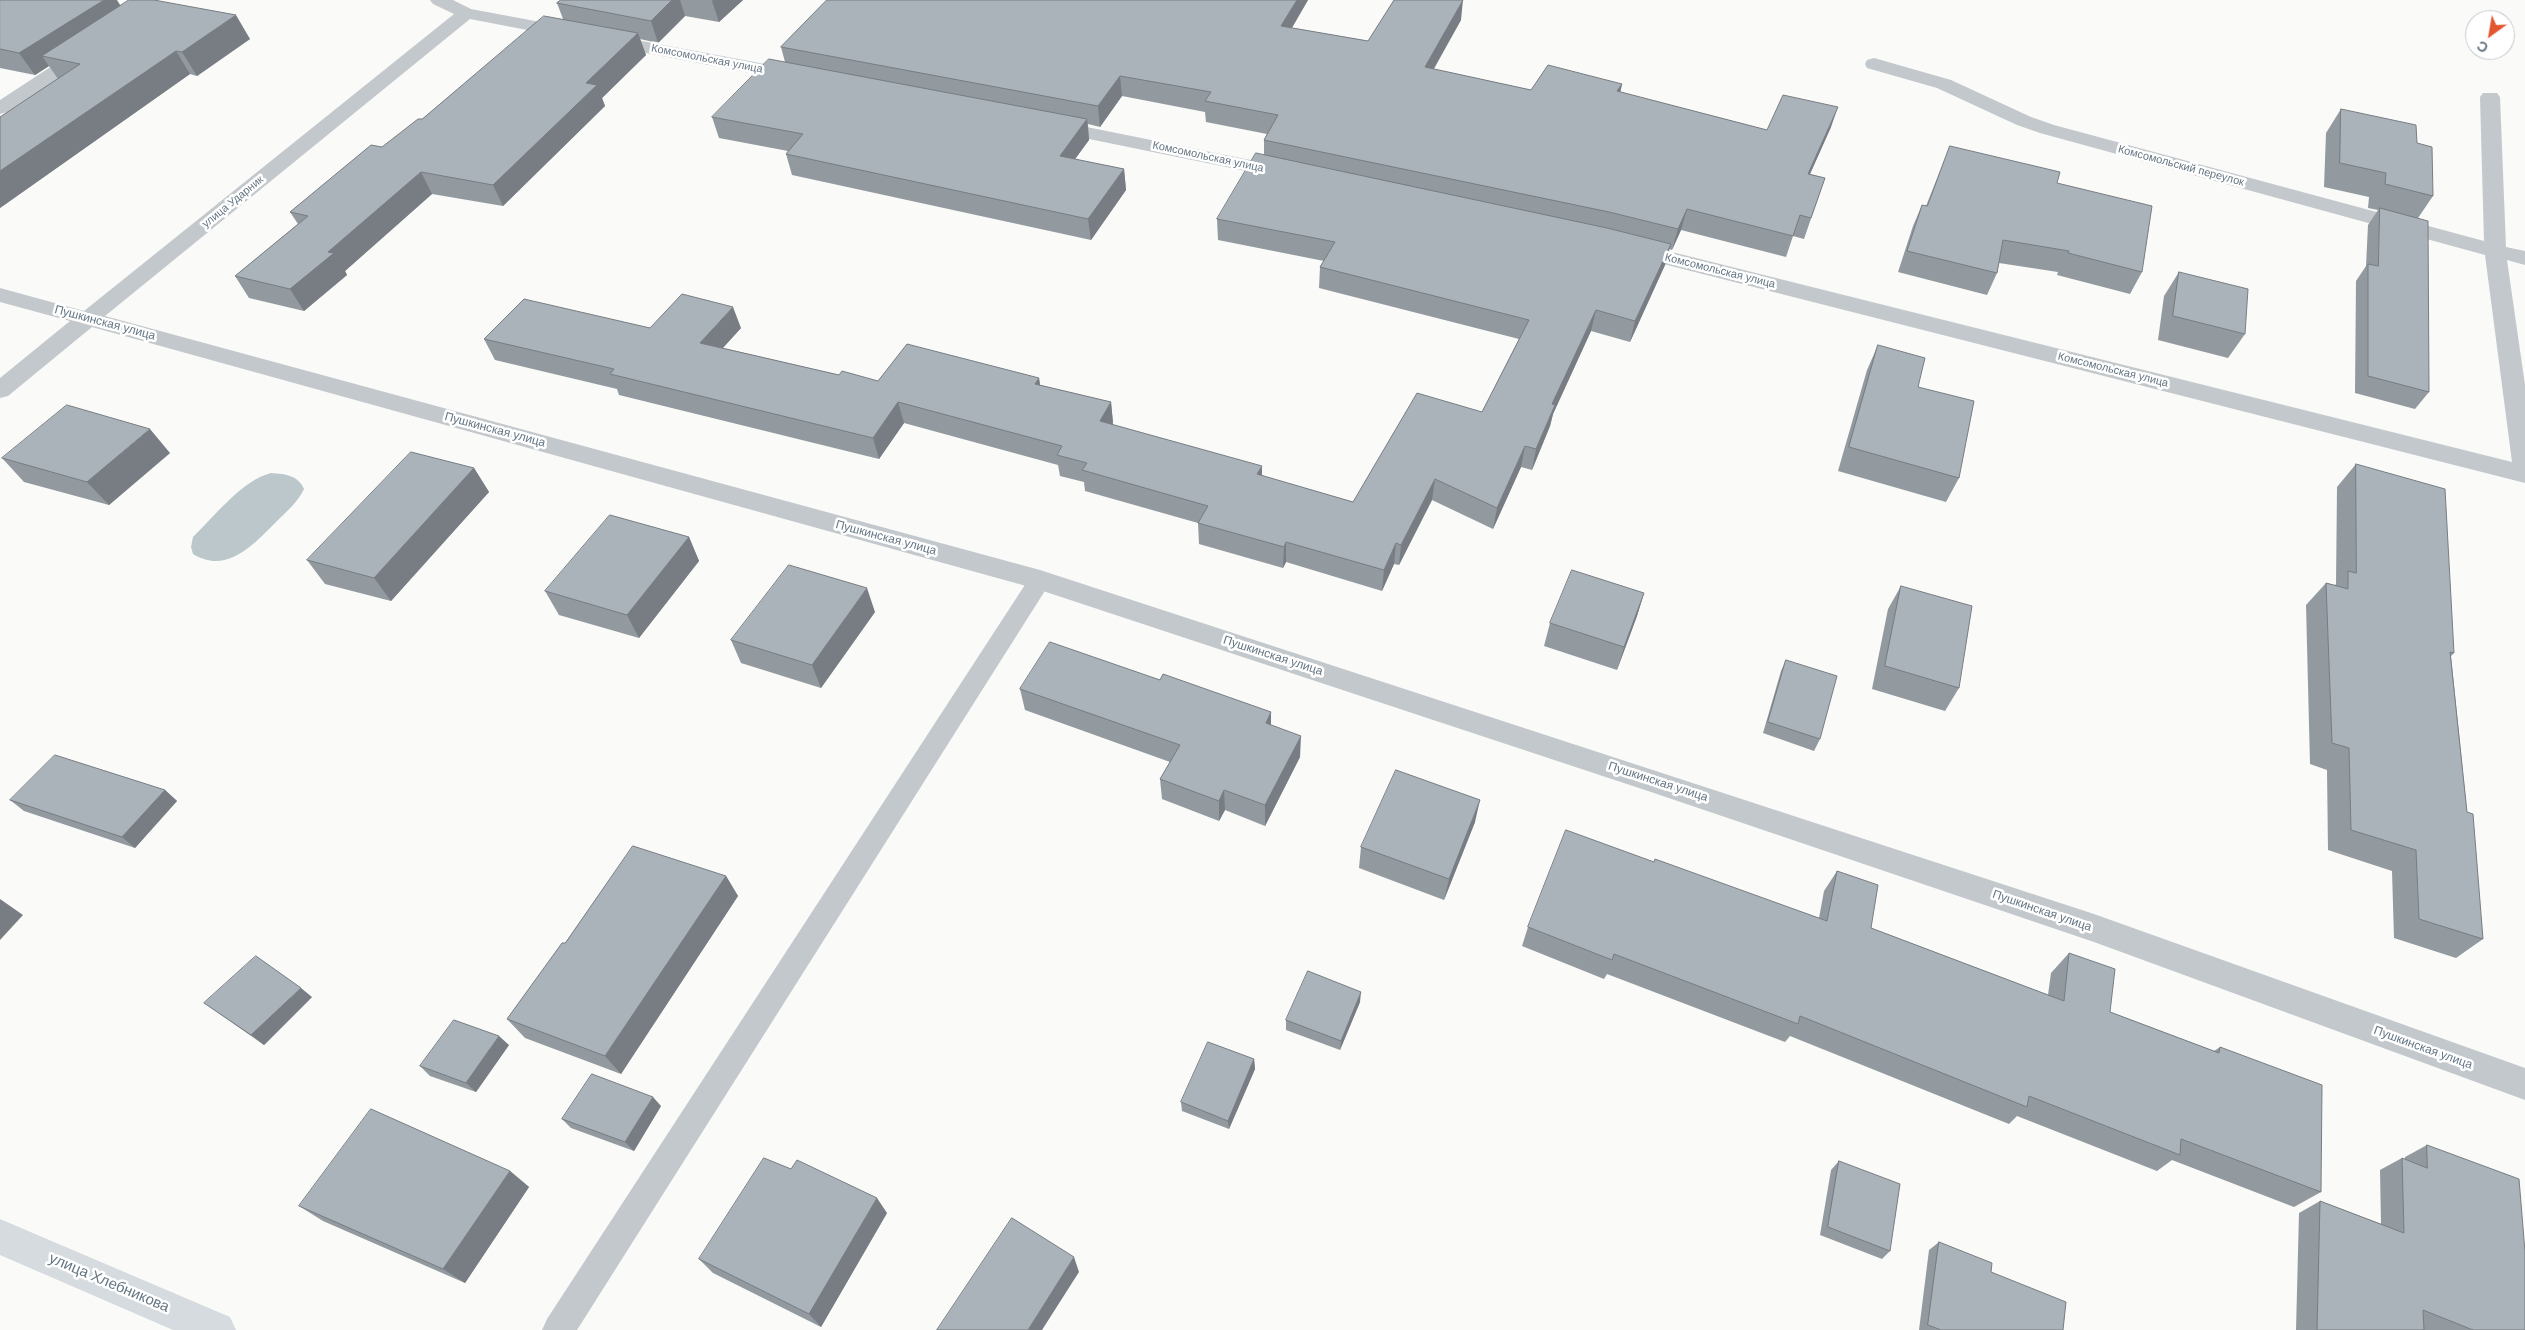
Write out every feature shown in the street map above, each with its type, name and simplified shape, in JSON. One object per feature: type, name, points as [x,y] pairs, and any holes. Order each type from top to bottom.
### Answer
[{"type":"street","name":"Комсомольская улица","points":[[439,0],[466,13],[818,80]]},
{"type":"street","name":"улица Ударник","points":[[0,390],[466,13]]},
{"type":"street","points":[[0,108],[100,43]]},
{"type":"street","name":"Комсомольский переулок","points":[[1874,64],[1944,84],[2024,121],[2047,129],[2525,258]]},
{"type":"street","points":[[2490,97],[2495,251],[2525,470]]},
{"type":"street","name":"Комсомольская улица","points":[[1033,122],[1305,177]]},
{"type":"street","name":"Комсомольская улица","points":[[1614,244],[2525,474]]},
{"type":"street","name":"Пушкинская улица","points":[[0,295],[1040,580],[1648,779],[2094,928],[2525,1084]]},
{"type":"street","name":"улица Хлебникова","points":[[0,1237],[217,1330]]},
{"type":"lane","points":[[558,1330],[1040,580]]},
{"type":"shaded area","points":[[271,473],[290,476],[301,484],[304,489],[292,507],[259,539],[239,554],[217,561],[205,560],[193,554],[191,547],[193,537],[219,510],[250,483]]},
{"type":"building","points":[[0,0],[104,0],[19,53],[0,49]]},
{"type":"building","points":[[129,0],[154,0],[236,15],[182,52],[176,51],[0,171],[0,117],[80,64],[42,56]]},
{"type":"building","points":[[561,0],[672,0],[651,21],[557,3]]},
{"type":"building","points":[[827,0],[1297,0],[1281,26],[1368,41],[1394,0],[1463,0],[1425,67],[1531,90],[1548,65],[1622,84],[1617,91],[1767,130],[1783,95],[1838,107],[1808,174],[1825,178],[1811,218],[1800,215],[1793,236],[1687,209],[1678,229],[1609,212],[1264,140],[1278,115],[1205,101],[1211,92],[1120,76],[1098,106],[781,47]]},
{"type":"building","points":[[544,16],[638,33],[586,83],[597,85],[493,185],[421,172],[328,252],[334,253],[290,289],[235,276],[308,216],[290,212],[371,145],[382,147],[418,119],[422,119]]},
{"type":"building","points":[[769,59],[1087,119],[1060,156],[1124,169],[1088,219],[786,154],[803,134],[712,117]]},
{"type":"building","points":[[2341,109],[2416,125],[2417,143],[2432,147],[2433,196],[2385,184],[2386,173],[2340,163]]},
{"type":"building","points":[[1950,146],[2060,172],[2057,183],[2152,206],[2142,272],[2068,253],[2069,251],[2003,240],[1997,273],[1907,251],[1922,205],[1927,206]]},
{"type":"building","points":[[1256,153],[1607,228],[1671,244],[1635,321],[1596,310],[1552,404],[1555,405],[1536,449],[1525,446],[1497,508],[1435,479],[1401,545],[1396,543],[1384,570],[1286,542],[1284,547],[1198,523],[1208,506],[1082,470],[1087,463],[1057,455],[1062,446],[898,402],[873,438],[610,374],[614,369],[484,339],[524,299],[650,328],[682,294],[733,307],[700,343],[839,375],[842,371],[878,381],[907,344],[1039,378],[1035,384],[1111,402],[1100,421],[1262,466],[1257,474],[1353,502],[1417,393],[1482,412],[1529,320],[1320,267],[1335,242],[1217,219]]},
{"type":"building","points":[[2380,208],[2428,221],[2429,392],[2368,376],[2368,264],[2378,266]]},
{"type":"building","points":[[2179,272],[2248,289],[2245,334],[2173,316]]},
{"type":"building","points":[[1878,345],[1925,358],[1918,387],[1974,401],[1959,478],[1849,447]]},
{"type":"building","points":[[67,405],[150,429],[87,482],[2,458]]},
{"type":"building","points":[[411,452],[474,468],[374,578],[307,560]]},
{"type":"building","points":[[2356,464],[2445,489],[2454,653],[2450,652],[2467,812],[2473,814],[2483,939],[2419,919],[2416,850],[2351,830],[2349,748],[2332,743],[2326,583],[2348,589],[2348,571],[2356,573]]},
{"type":"building","points":[[610,515],[689,537],[627,615],[545,591]]},
{"type":"building","points":[[789,565],[867,588],[812,665],[731,640]]},
{"type":"building","points":[[1572,570],[1644,593],[1624,647],[1550,623]]},
{"type":"building","points":[[1901,586],[1972,606],[1959,688],[1885,666]]},
{"type":"building","points":[[1050,642],[1160,680],[1163,674],[1271,712],[1266,723],[1301,736],[1265,805],[1224,790],[1219,801],[1160,779],[1180,745],[1020,689]]},
{"type":"building","points":[[1786,660],[1837,676],[1820,739],[1768,722]]},
{"type":"building","points":[[55,755],[165,790],[122,837],[10,800]]},
{"type":"building","points":[[1396,770],[1480,800],[1449,879],[1361,847]]},
{"type":"building","points":[[1566,830],[1654,862],[1655,859],[1827,921],[1837,871],[1878,885],[1871,928],[2064,1001],[2069,953],[2115,969],[2110,1012],[2219,1053],[2220,1047],[2322,1085],[2321,1192],[2181,1139],[2180,1155],[2029,1096],[2027,1107],[1800,1016],[1798,1024],[1614,954],[1612,960],[1528,927]]},
{"type":"building","points":[[633,846],[726,876],[605,1056],[507,1019],[562,943],[565,943]]},
{"type":"building","points":[[256,956],[301,988],[251,1035],[204,1003]]},
{"type":"building","points":[[1308,971],[1361,992],[1341,1041],[1286,1020]]},
{"type":"building","points":[[454,1020],[499,1036],[466,1083],[420,1066]]},
{"type":"building","points":[[1208,1042],[1254,1059],[1228,1121],[1181,1102]]},
{"type":"building","points":[[592,1074],[653,1097],[625,1142],[562,1119]]},
{"type":"building","points":[[371,1109],[510,1171],[443,1269],[299,1206]]},
{"type":"building","points":[[2427,1145],[2519,1179],[2525,1252],[2525,1330],[2473,1330],[2423,1310],[2424,1330],[2317,1330],[2320,1201],[2404,1233],[2402,1158],[2427,1168]]},
{"type":"building","points":[[764,1158],[791,1169],[797,1160],[877,1198],[809,1314],[699,1259]]},
{"type":"building","points":[[1839,1161],[1900,1184],[1890,1251],[1828,1227]]},
{"type":"building","points":[[1012,1218],[1074,1257],[1028,1330],[937,1330]]},
{"type":"building","points":[[1939,1242],[1992,1263],[1991,1272],[2066,1302],[2063,1330],[1941,1330],[1928,1325]]}]
